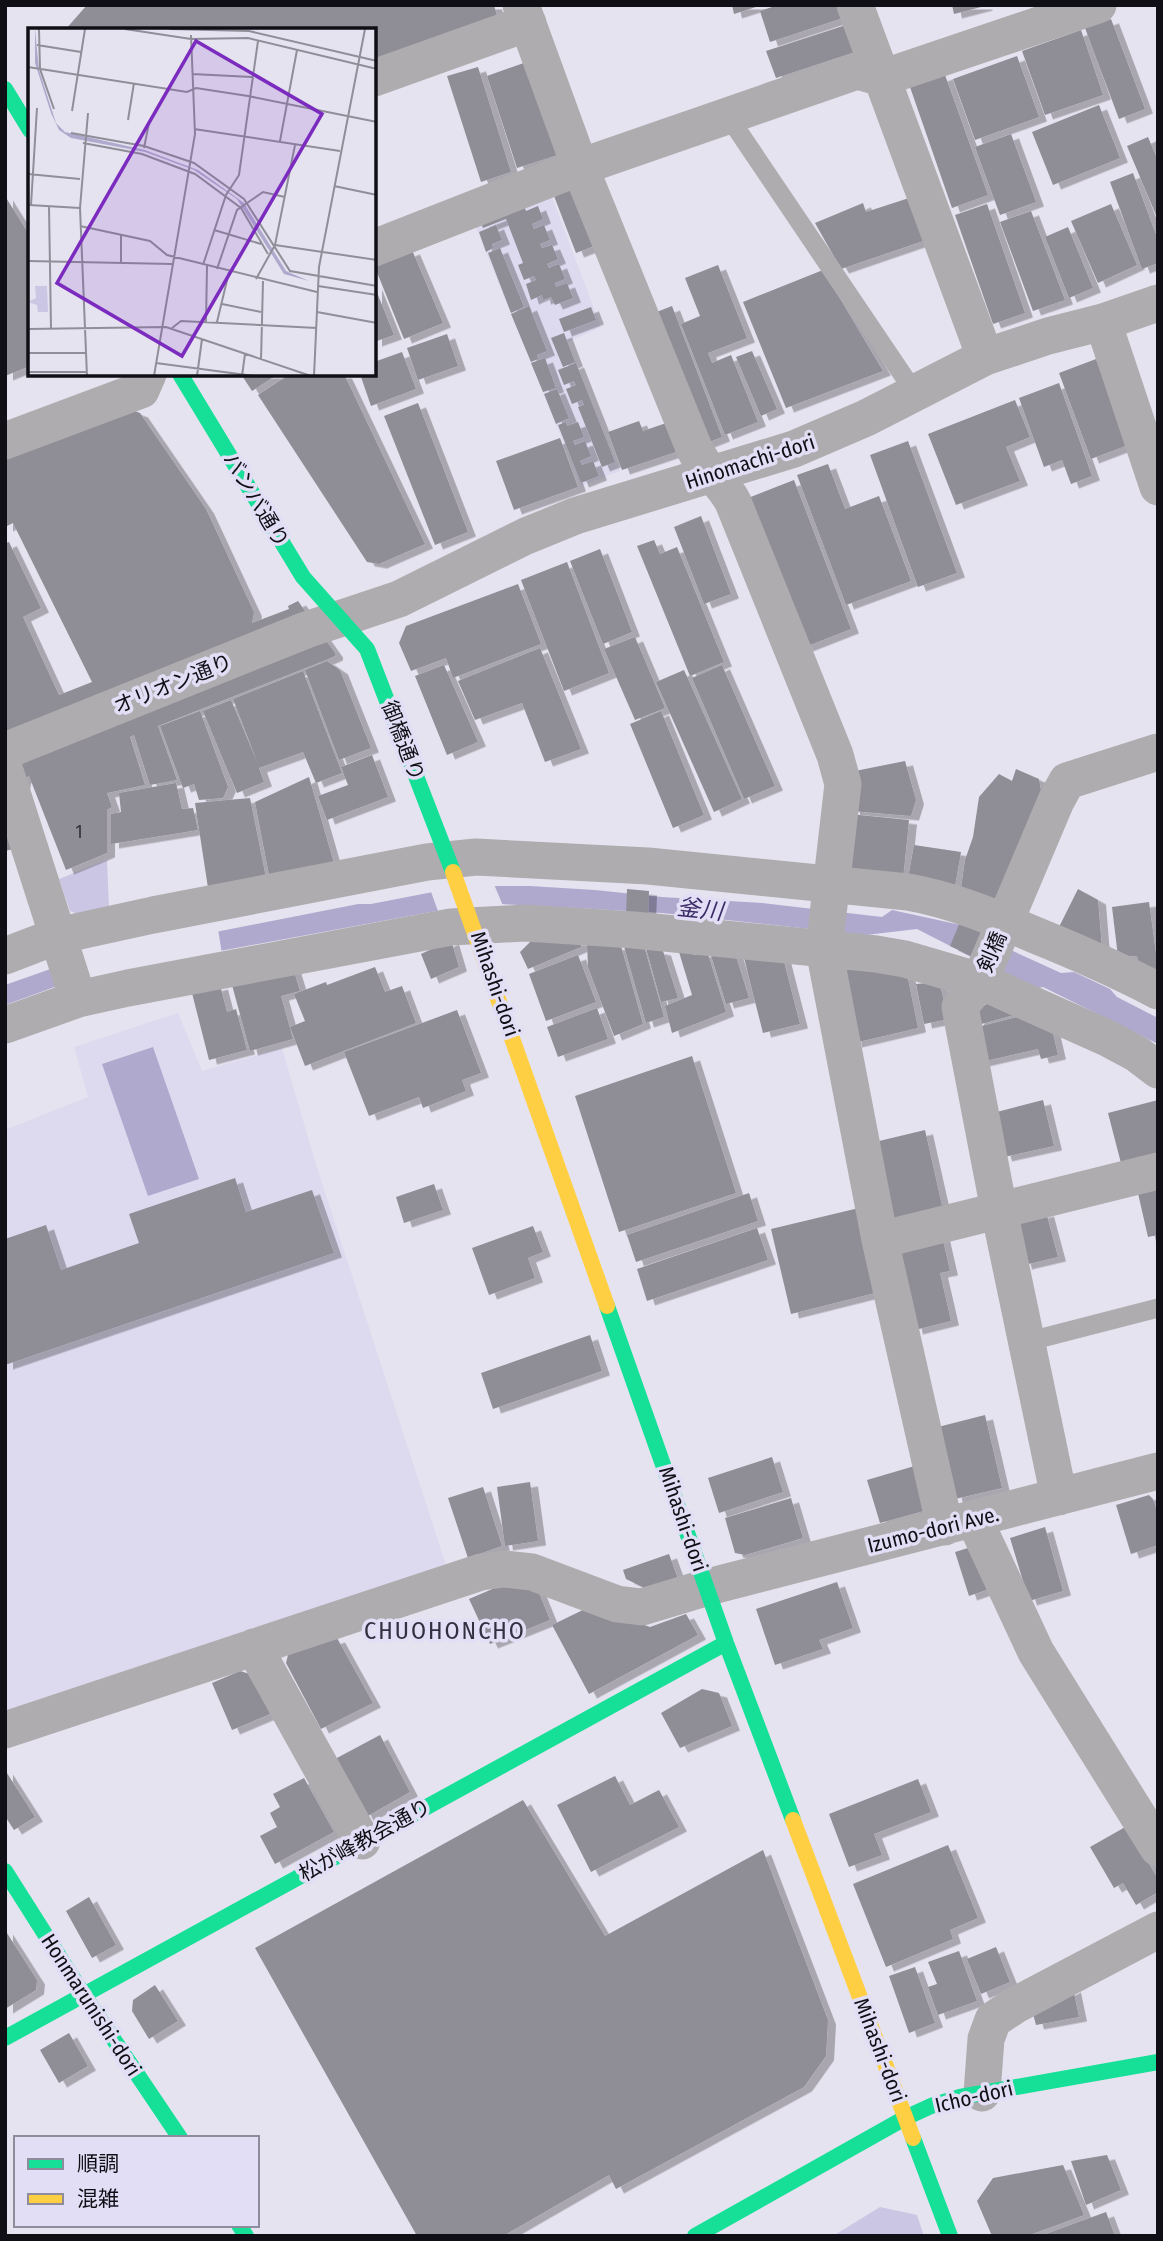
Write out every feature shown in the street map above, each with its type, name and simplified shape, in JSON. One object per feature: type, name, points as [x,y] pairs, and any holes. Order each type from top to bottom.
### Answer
[{"type":"street","points":[[855,5],[985,357]]},
{"type":"street","points":[[376,247],[580,167],[857,72],[883,78],[1098,5]]},
{"type":"street","points":[[376,77],[525,14],[580,167],[694,448],[699,459],[727,489],[733,502],[835,755],[843,784],[824,949],[880,1240],[959,1523],[1158,1848]]},
{"type":"street","points":[[5,89],[28,127]]},
{"type":"street","name":"Hinomachi-dori","points":[[341,620],[399,599],[526,536],[575,516],[823,438],[985,357],[1048,336],[1103,323],[1158,303]]},
{"type":"street","points":[[1103,323],[1158,487]]},
{"type":"street","points":[[5,441],[141,390],[147,376]]},
{"type":"street","name":"バンバ通り","points":[[181,376],[303,577],[341,620]]},
{"type":"street","name":"オリオン通り","points":[[5,751],[293,635],[341,620]]},
{"type":"street","name":"御橋通り","points":[[341,620],[367,649],[472,921]]},
{"type":"street","points":[[1059,1497],[960,1007],[992,952],[1067,781],[1158,752]]},
{"type":"street","points":[[5,771],[76,994]]},
{"type":"street","points":[[5,956],[60,945],[153,915],[453,870],[475,857],[648,866],[939,897],[966,906],[992,952],[1109,1039],[1137,1054],[1158,1070]]},
{"type":"street","points":[[5,1025],[76,994],[452,927],[472,921],[634,930],[905,959],[992,952],[1112,967],[1158,991]]},
{"type":"street","name":"Mihashi-dori","points":[[472,921],[726,1643],[950,2236]]},
{"type":"street","points":[[880,1240],[1158,1171]]},
{"type":"street","name":"Izumo-dori Ave.","points":[[5,1730],[481,1572],[504,1569],[531,1573],[617,1604],[642,1607],[708,1587],[1059,1497],[1155,1481]]},
{"type":"street","name":"松が峰教会通り","points":[[5,2038],[726,1643]]},
{"type":"street","points":[[254,1647],[362,1841]]},
{"type":"street","name":"Honmarunishi-dori","points":[[5,1871],[83,1994],[179,2136]]},
{"type":"street","points":[[982,2093],[986,2039],[993,2020],[1014,2006],[1158,1930]]},
{"type":"street","name":"Icho-dori","points":[[695,2236],[905,2118],[932,2106],[982,2093],[1158,2062]]},
{"type":"lane","points":[[728,116],[915,393]]},
{"type":"lane","points":[[1026,1342],[1158,1308]]},
{"type":"shaded area","points":[[551,195],[601,327],[568,342],[620,471],[581,486],[475,225]]},
{"type":"shaded area","points":[[107,860],[109,908],[83,916],[70,911],[59,879]]},
{"type":"shaded area","points":[[178,1013],[202,1071],[282,1048],[314,1158],[446,1565],[5,1713],[5,1130],[88,1097],[74,1047]]},
{"type":"shaded area","points":[[880,2207],[917,2215],[924,2236],[833,2236]]},
{"type":"water","name":"釜川","points":[[464,886],[595,890],[762,903],[882,917],[892,910],[979,929],[1013,951],[1061,973],[1074,972],[1110,989],[1117,997],[1158,1018],[1158,1044],[1043,987],[1034,989],[917,929],[866,935],[662,913],[500,904],[463,906],[85,976],[5,1005],[5,985],[79,959]]},
{"type":"water","points":[[153,1047],[199,1179],[148,1196],[102,1064]]},
{"type":"pier","points":[[464,882],[493,882],[504,908],[439,914],[430,889]]},
{"type":"pier","points":[[218,929],[222,954],[86,979],[78,956]]},
{"type":"building","points":[[87,5],[494,5],[499,23],[376,64],[376,28],[67,28]]},
{"type":"building","points":[[732,5],[759,5],[759,6],[734,14]]},
{"type":"building","points":[[778,5],[842,5],[846,17],[770,42],[760,11]]},
{"type":"building","points":[[952,5],[984,5],[985,6],[954,14]]},
{"type":"building","points":[[1111,19],[1145,109],[1119,119],[1085,28]]},
{"type":"building","points":[[849,24],[858,51],[776,78],[766,51]]},
{"type":"building","points":[[1081,30],[1103,95],[1045,115],[1022,51]]},
{"type":"building","points":[[1017,56],[1039,117],[975,140],[953,79]]},
{"type":"building","points":[[535,59],[567,152],[517,168],[487,76]]},
{"type":"building","points":[[478,67],[511,172],[481,182],[447,76]]},
{"type":"building","points":[[945,75],[988,195],[952,208],[910,87]]},
{"type":"building","points":[[1099,105],[1120,158],[1053,185],[1032,132]]},
{"type":"building","points":[[1011,134],[1036,202],[1000,215],[975,147]]},
{"type":"building","points":[[1148,137],[1158,161],[1158,220],[1127,146]]},
{"type":"building","points":[[1133,173],[1158,240],[1158,263],[1142,269],[1110,182]]},
{"type":"building","points":[[574,188],[602,243],[576,253],[554,196]]},
{"type":"building","points":[[5,196],[28,233],[28,367],[5,376]]},
{"type":"building","points":[[909,198],[923,241],[841,269],[815,223],[863,203],[866,212]]},
{"type":"building","points":[[987,204],[1025,313],[993,324],[955,215]]},
{"type":"building","points":[[1111,204],[1137,265],[1098,283],[1071,221]]},
{"type":"building","points":[[524,206],[526,211],[538,206],[543,219],[532,224],[534,229],[544,225],[550,240],[540,244],[542,248],[552,245],[558,259],[547,264],[549,268],[559,264],[565,279],[555,283],[556,287],[567,283],[573,298],[555,305],[551,297],[543,300],[542,295],[531,300],[526,284],[536,280],[534,276],[524,280],[518,265],[523,263],[506,219],[483,228],[481,223]]},
{"type":"building","points":[[1031,211],[1065,300],[1033,311],[1000,222]]},
{"type":"building","points":[[496,225],[502,240],[492,244],[493,248],[486,252],[479,232]]},
{"type":"building","points":[[1068,227],[1093,288],[1069,298],[1045,237]]},
{"type":"building","points":[[500,248],[524,307],[511,313],[488,253]]},
{"type":"building","points":[[412,250],[443,323],[404,339],[376,264]]},
{"type":"building","points":[[718,265],[747,338],[708,353],[712,363],[731,355],[758,422],[725,435],[681,324],[700,316],[685,278]]},
{"type":"building","points":[[823,270],[883,371],[786,408],[743,302]]},
{"type":"building","points":[[376,290],[394,335],[376,341]]},
{"type":"building","points":[[529,306],[547,351],[537,355],[538,359],[531,362],[511,314]]},
{"type":"building","points":[[672,306],[722,437],[704,444],[654,313]]},
{"type":"building","points":[[591,307],[596,320],[564,332],[559,319]]},
{"type":"building","points":[[564,333],[575,362],[563,367],[551,338]]},
{"type":"building","points":[[447,334],[458,366],[418,380],[407,348]]},
{"type":"building","points":[[752,351],[777,409],[761,416],[736,357]]},
{"type":"building","points":[[402,352],[416,389],[371,406],[361,376],[376,376],[376,361]]},
{"type":"building","points":[[545,358],[556,388],[543,392],[531,363]]},
{"type":"building","points":[[1096,359],[1128,445],[1091,459],[1059,373]]},
{"type":"building","points":[[576,363],[615,462],[602,467],[578,407],[584,405],[582,400],[572,404],[566,389],[576,385],[574,381],[564,385],[558,370]]},
{"type":"building","points":[[242,376],[275,376],[252,391]]},
{"type":"building","points":[[287,376],[345,376],[425,544],[379,564],[367,562],[258,395]]},
{"type":"building","points":[[1059,383],[1092,476],[1071,484],[1062,460],[1044,467],[1019,398]]},
{"type":"building","points":[[557,389],[569,418],[556,424],[544,394]]},
{"type":"building","points":[[1015,400],[1030,437],[1006,447],[1020,481],[956,505],[928,434]]},
{"type":"building","points":[[418,403],[468,532],[435,545],[384,416]]},
{"type":"building","points":[[129,409],[140,413],[206,509],[254,612],[252,623],[289,609],[288,606],[298,601],[335,656],[158,726],[177,780],[150,785],[134,735],[130,737],[145,785],[107,793],[112,807],[107,810],[107,853],[66,870],[29,776],[23,779],[13,849],[5,851],[5,543],[9,542],[41,608],[23,617],[59,695],[92,682],[13,523],[5,527],[5,457]]},
{"type":"building","points":[[639,421],[643,431],[672,421],[682,450],[622,470],[608,432]]},
{"type":"building","points":[[566,422],[567,426],[578,422],[584,437],[573,441],[575,445],[585,441],[591,456],[580,461],[582,465],[593,461],[599,476],[581,483],[558,425]]},
{"type":"building","points":[[560,438],[578,487],[514,510],[496,461]]},
{"type":"building","points":[[908,441],[957,573],[918,587],[870,455]]},
{"type":"building","points":[[828,464],[845,509],[879,496],[911,581],[846,605],[797,475]]},
{"type":"building","points":[[794,480],[851,629],[805,647],[748,498]]},
{"type":"building","points":[[701,516],[731,594],[704,604],[674,527]]},
{"type":"building","points":[[654,540],[660,554],[677,547],[724,662],[690,676],[637,546]]},
{"type":"building","points":[[600,549],[632,632],[603,644],[570,561]]},
{"type":"building","points":[[567,562],[609,673],[564,691],[521,580]]},
{"type":"building","points":[[518,584],[541,644],[453,678],[446,658],[411,671],[399,643],[406,626]]},
{"type":"building","points":[[635,637],[665,708],[635,720],[604,649]]},
{"type":"building","points":[[540,648],[581,749],[545,762],[522,703],[475,720],[458,681]]},
{"type":"building","points":[[327,661],[340,670],[371,748],[339,760],[305,670]]},
{"type":"building","points":[[444,665],[478,742],[447,755],[415,676]]},
{"type":"building","points":[[722,665],[775,786],[744,799],[692,678]]},
{"type":"building","points":[[684,670],[742,799],[714,812],[656,682]]},
{"type":"building","points":[[303,671],[342,773],[316,783],[303,752],[259,768],[264,782],[237,793],[203,711],[231,700],[258,764],[233,699]]},
{"type":"building","points":[[200,711],[228,787],[223,798],[199,800],[194,784],[183,788],[160,726]]},
{"type":"building","points":[[661,711],[704,815],[673,828],[630,724]]},
{"type":"building","points":[[372,755],[388,797],[327,820],[318,796],[348,785],[341,767]]},
{"type":"building","points":[[905,761],[916,800],[911,816],[852,811],[850,772]]},
{"type":"building","points":[[1016,769],[1039,779],[1041,791],[1003,898],[990,902],[961,888],[965,860],[973,837],[979,797],[999,774],[1012,781]]},
{"type":"building","points":[[309,777],[335,867],[270,880],[255,802]]},
{"type":"building","points":[[176,783],[182,809],[193,808],[198,830],[111,844],[111,814],[121,812],[119,793]]},
{"type":"building","points":[[250,798],[266,878],[208,888],[195,803]]},
{"type":"building","points":[[849,814],[909,820],[903,879],[844,874]]},
{"type":"building","points":[[914,845],[961,852],[955,886],[908,879]]},
{"type":"building","points":[[627,889],[649,891],[648,917],[626,915]]},
{"type":"building","points":[[1078,889],[1098,900],[1102,949],[1059,927]]},
{"type":"building","points":[[1149,902],[1158,969],[1140,970],[1137,956],[1118,957],[1112,907]]},
{"type":"building","points":[[960,922],[987,933],[976,958],[950,946]]},
{"type":"building","points":[[533,939],[581,941],[581,947],[528,969],[520,952]]},
{"type":"building","points":[[451,940],[459,967],[431,979],[421,954]]},
{"type":"building","points":[[587,943],[621,946],[643,1024],[614,1036],[588,967]]},
{"type":"building","points":[[623,943],[644,946],[664,1017],[646,1023]]},
{"type":"building","points":[[646,948],[663,951],[678,998],[661,1002]]},
{"type":"building","points":[[692,951],[694,955],[707,951],[726,1012],[672,1033],[665,1006],[692,995],[679,952]]},
{"type":"building","points":[[710,952],[735,953],[749,998],[726,1004]]},
{"type":"building","points":[[743,954],[783,958],[800,1024],[763,1033]]},
{"type":"building","points":[[578,955],[596,1002],[546,1021],[529,974]]},
{"type":"building","points":[[844,965],[907,974],[918,1028],[854,1043]]},
{"type":"building","points":[[375,967],[385,992],[402,986],[416,1023],[305,1066],[290,1027],[305,1021],[294,994]]},
{"type":"building","points":[[293,968],[300,991],[281,996],[293,1039],[250,1051],[232,985]]},
{"type":"building","points":[[939,982],[949,1019],[924,1024],[916,984]]},
{"type":"building","points":[[220,985],[227,1012],[236,1009],[247,1050],[209,1060],[192,993]]},
{"type":"building","points":[[990,1002],[1014,1015],[974,1026],[980,1008]]},
{"type":"building","points":[[597,1008],[608,1039],[558,1057],[547,1027]]},
{"type":"building","points":[[457,1010],[481,1073],[462,1080],[466,1091],[423,1108],[419,1097],[369,1116],[344,1052]]},
{"type":"building","points":[[1025,1015],[1051,1025],[1058,1055],[1041,1059],[1038,1049],[981,1062],[974,1028]]},
{"type":"building","points":[[692,1056],[736,1193],[619,1232],[575,1096]]},
{"type":"building","points":[[1043,1100],[1054,1146],[1004,1157],[993,1113]]},
{"type":"building","points":[[1158,1100],[1158,1158],[1122,1167],[1108,1113]]},
{"type":"building","points":[[925,1130],[943,1210],[892,1221],[875,1142]]},
{"type":"building","points":[[235,1178],[246,1212],[312,1190],[334,1253],[5,1365],[5,1239],[46,1225],[61,1270],[139,1243],[129,1214]]},
{"type":"building","points":[[434,1184],[443,1210],[404,1223],[396,1197]]},
{"type":"building","points":[[1158,1184],[1158,1235],[1148,1237],[1137,1189]]},
{"type":"building","points":[[749,1193],[758,1221],[636,1262],[627,1235]]},
{"type":"building","points":[[863,1207],[883,1291],[791,1314],[771,1229]]},
{"type":"building","points":[[1046,1212],[1058,1257],[1024,1265],[1015,1226],[1023,1218]]},
{"type":"building","points":[[533,1226],[543,1252],[528,1258],[535,1278],[489,1295],[472,1248]]},
{"type":"building","points":[[757,1228],[768,1260],[647,1301],[637,1269]]},
{"type":"building","points":[[942,1236],[950,1271],[940,1273],[951,1321],[915,1330],[897,1253]]},
{"type":"building","points":[[590,1335],[602,1371],[493,1409],[481,1373]]},
{"type":"building","points":[[985,1415],[1002,1488],[955,1499],[938,1427]]},
{"type":"building","points":[[772,1457],[783,1492],[719,1513],[708,1478]]},
{"type":"building","points":[[918,1465],[931,1509],[880,1523],[867,1480]]},
{"type":"building","points":[[530,1482],[538,1541],[505,1546],[497,1487]]},
{"type":"building","points":[[483,1487],[502,1546],[468,1558],[448,1498]]},
{"type":"building","points":[[1149,1495],[1158,1514],[1158,1545],[1131,1554],[1116,1505]]},
{"type":"building","points":[[791,1498],[803,1538],[745,1555],[735,1553],[725,1518]]},
{"type":"building","points":[[1045,1527],[1063,1591],[1029,1601],[1010,1538]]},
{"type":"building","points":[[981,1544],[995,1587],[969,1596],[955,1552]]},
{"type":"building","points":[[669,1554],[678,1579],[649,1590],[626,1579],[623,1570]]},
{"type":"building","points":[[511,1581],[537,1588],[550,1620],[490,1644],[469,1599]]},
{"type":"building","points":[[837,1582],[853,1628],[819,1640],[823,1649],[775,1665],[756,1609]]},
{"type":"building","points":[[591,1606],[650,1627],[686,1614],[698,1635],[589,1694],[552,1625]]},
{"type":"building","points":[[337,1638],[373,1703],[321,1729],[286,1663],[288,1655]]},
{"type":"building","points":[[240,1671],[253,1675],[270,1714],[232,1730],[212,1683]]},
{"type":"building","points":[[702,1689],[719,1693],[732,1726],[680,1748],[661,1713]]},
{"type":"building","points":[[380,1735],[410,1792],[366,1817],[335,1759]]},
{"type":"building","points":[[5,1770],[35,1817],[14,1830],[5,1816]]},
{"type":"building","points":[[615,1776],[630,1805],[659,1790],[679,1827],[591,1872],[557,1805]]},
{"type":"building","points":[[304,1778],[334,1832],[275,1864],[260,1836],[277,1827],[270,1813],[280,1807],[273,1794]]},
{"type":"building","points":[[918,1779],[931,1812],[874,1834],[882,1855],[849,1867],[829,1814]]},
{"type":"building","points":[[523,1800],[605,1936],[763,1850],[828,2020],[826,2056],[804,2087],[616,2189],[609,2175],[503,2236],[417,2236],[255,1948]]},
{"type":"building","points":[[1127,1826],[1158,1879],[1158,1892],[1136,1905],[1123,1883],[1114,1888],[1090,1847]]},
{"type":"building","points":[[948,1845],[978,1918],[950,1930],[953,1939],[886,1967],[853,1884]]},
{"type":"building","points":[[89,1897],[116,1945],[92,1958],[66,1911]]},
{"type":"building","points":[[5,1930],[37,1980],[36,1990],[5,2009]]},
{"type":"building","points":[[996,1947],[1010,1982],[981,1994],[967,1959]]},
{"type":"building","points":[[959,1951],[977,2001],[938,2015],[928,1987],[937,1984],[928,1962]]},
{"type":"building","points":[[915,1967],[935,2023],[909,2033],[889,1976]]},
{"type":"building","points":[[155,1985],[178,2021],[149,2039],[132,2011],[133,2000]]},
{"type":"building","points":[[1073,1988],[1079,2017],[1036,2025],[1032,2010]]},
{"type":"building","points":[[69,2033],[88,2066],[59,2083],[40,2050]]},
{"type":"building","points":[[1107,2155],[1121,2190],[1086,2205],[1071,2161]]},
{"type":"building","points":[[1063,2165],[1084,2215],[1027,2236],[992,2236],[977,2201],[993,2178]]},
{"type":"building","points":[[1106,2212],[1115,2236],[1043,2236],[1043,2235]]},
{"type":"traffic: fast","points":[[5,89],[28,127]]},
{"type":"traffic: fast","points":[[181,376],[303,577],[367,649],[453,872]]},
{"type":"traffic: fast","points":[[607,1306],[726,1643],[793,1820]]},
{"type":"traffic: fast","points":[[5,2038],[726,1643]]},
{"type":"traffic: fast","points":[[5,1871],[83,1994],[179,2136]]},
{"type":"traffic: fast","points":[[695,2236],[931,2106],[960,2097],[1158,2062]]},
{"type":"traffic: fast","points":[[913,2138],[950,2236]]},
{"type":"traffic: fast","points":[[240,2227],[246,2236]]},
{"type":"traffic: slow","points":[[453,872],[607,1306]]},
{"type":"traffic: slow","points":[[793,1820],[913,2138]]},
{"type":"district","name":"CHUOHONCHO","points":[[445,1631]]}]
